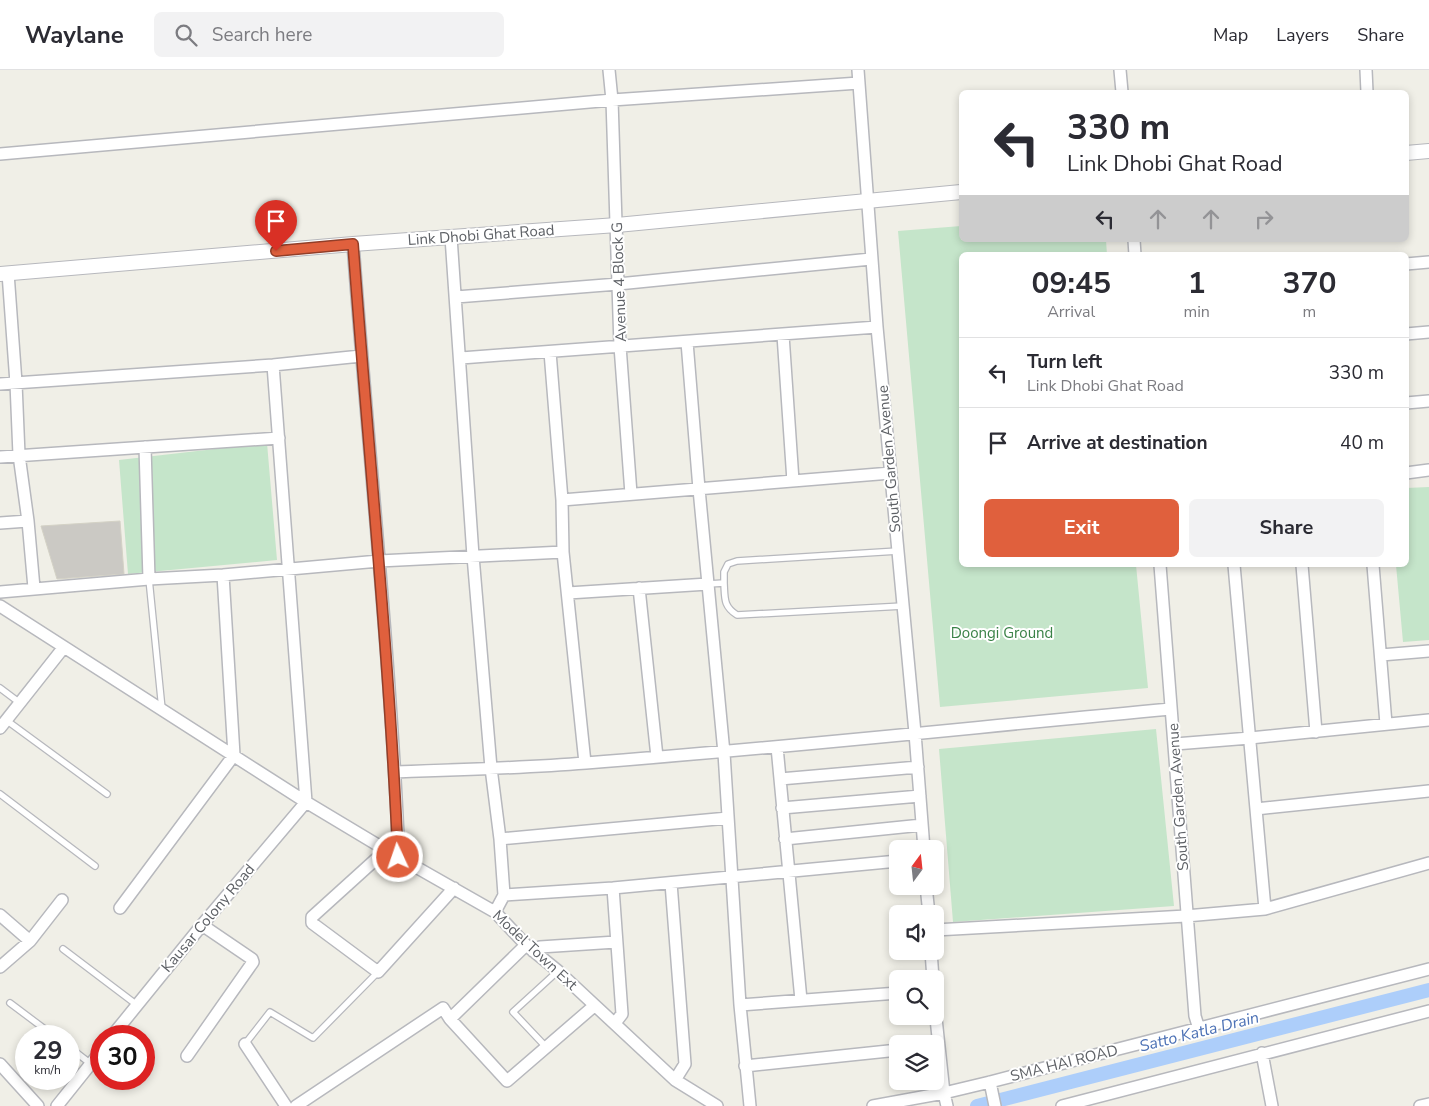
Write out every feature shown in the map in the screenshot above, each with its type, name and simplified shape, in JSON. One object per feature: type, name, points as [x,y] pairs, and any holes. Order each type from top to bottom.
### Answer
[{"type":"street","name":"Avenue 4 Block G","points":[[609,70],[617,225],[620,346],[631,494]]},
{"type":"street","name":"South Garden Avenue","points":[[858,70],[871,260],[904,606],[923,840]]},
{"type":"street","points":[[1120,70],[1122,90]]},
{"type":"street","points":[[1366,70],[1367,90]]},
{"type":"street","points":[[0,154],[612,100],[859,83]]},
{"type":"street","points":[[1409,153],[1429,151]]},
{"type":"street","name":"Link Dhobi Ghat Road","points":[[4,273],[353,244],[617,225],[959,192]]},
{"type":"street","points":[[451,237],[461,358],[473,556],[504,895],[495,912]]},
{"type":"street","points":[[353,244],[395,772],[398,857]]},
{"type":"street","points":[[456,297],[871,260]]},
{"type":"street","points":[[1409,264],[1429,262]]},
{"type":"street","points":[[4,273],[16,383],[19,455],[28,521],[34,588]]},
{"type":"street","points":[[461,358],[877,327]]},
{"type":"street","points":[[1409,334],[1429,332]]},
{"type":"street","points":[[783,335],[793,481]]},
{"type":"street","points":[[687,342],[724,753],[740,1006],[750,1106]]},
{"type":"street","points":[[550,352],[562,500],[563,552],[585,763]]},
{"type":"street","points":[[0,384],[273,365],[361,356]]},
{"type":"street","points":[[273,365],[306,802]]},
{"type":"street","points":[[1409,403],[1429,401]]},
{"type":"street","points":[[0,457],[279,438]]},
{"type":"street","points":[[145,447],[149,579]]},
{"type":"street","points":[[1409,472],[1429,470]]},
{"type":"street","points":[[562,500],[891,473]]},
{"type":"street","points":[[0,523],[28,521]]},
{"type":"street","points":[[0,592],[379,561],[563,552]]},
{"type":"street","name":"South Garden Avenue","points":[[1160,567],[1175,744],[1186,916],[1195,1016],[1199,1029]]},
{"type":"street","points":[[1234,567],[1265,909]]},
{"type":"street","points":[[1302,567],[1316,732]]},
{"type":"street","points":[[1373,567],[1386,724]]},
{"type":"street","points":[[120,908],[234,755],[223,575]]},
{"type":"street","points":[[568,592],[708,584]]},
{"type":"street","points":[[640,588],[657,757]]},
{"type":"street","name":"Model Town Ext","points":[[0,606],[306,802],[495,912],[530,948],[558,971],[675,1080],[717,1106]]},
{"type":"street","points":[[3,724],[64,647]]},
{"type":"street","points":[[1381,655],[1429,651]]},
{"type":"street","points":[[395,772],[585,763],[724,753],[1171,709]]},
{"type":"street","points":[[1175,744],[1429,720]]},
{"type":"street","points":[[777,747],[801,1000]]},
{"type":"street","points":[[780,779],[918,767]]},
{"type":"street","points":[[1256,809],[1429,791]]},
{"type":"street","points":[[782,808],[920,796]]},
{"type":"street","name":"Kausar Colony Road","points":[[121,1025],[306,802]]},
{"type":"street","points":[[500,839],[728,818]]},
{"type":"street","points":[[785,839],[922,825]]},
{"type":"street","points":[[386,850],[312,917],[311,920],[378,972],[454,888]]},
{"type":"street","points":[[504,895],[612,888],[889,862]]},
{"type":"street","points":[[944,929],[1186,916],[1265,909],[1429,864]]},
{"type":"street","points":[[671,882],[685,1064],[675,1080]]},
{"type":"street","points":[[612,888],[622,1014],[614,1023]]},
{"type":"street","points":[[0,967],[30,941],[62,900]]},
{"type":"street","points":[[0,915],[30,941]]},
{"type":"street","points":[[187,1056],[253,962],[252,959],[202,925]]},
{"type":"street","points":[[450,1018],[530,948],[616,942]]},
{"type":"street","name":"SMA HAI ROAD","points":[[872,1106],[946,1101],[991,1086],[1199,1029],[1429,969]]},
{"type":"street","points":[[740,1006],[889,994]]},
{"type":"street","points":[[296,1106],[443,1008],[507,1081],[594,1006]]},
{"type":"street","points":[[1062,1106],[1429,1011]]},
{"type":"street","points":[[246,1044],[286,1106]]},
{"type":"street","points":[[745,1066],[889,1051]]},
{"type":"street","points":[[1262,1054],[1272,1106]]},
{"type":"street","points":[[0,1064],[38,1106]]},
{"type":"street","points":[[57,1106],[90,1065]]},
{"type":"street","points":[[991,1086],[995,1106]]},
{"type":"street","points":[[944,1089],[946,1101]]},
{"type":"street","points":[[1420,1106],[1429,1104]]},
{"type":"lane","points":[[898,551],[737,561],[728,564],[724,572],[725,603],[730,610],[737,614],[904,606]]},
{"type":"lane","points":[[149,579],[162,710]]},
{"type":"lane","points":[[708,584],[724,583]]},
{"type":"lane","points":[[0,688],[20,703]]},
{"type":"lane","points":[[3,724],[107,794]]},
{"type":"lane","points":[[0,794],[94,866]]},
{"type":"lane","points":[[63,949],[136,1005]]},
{"type":"lane","points":[[546,1048],[513,1012],[558,971]]},
{"type":"lane","points":[[246,1044],[270,1012],[314,1038],[378,972]]},
{"type":"lane","points":[[10,1002],[40,1025]]},
{"type":"lane","points":[[80,1056],[90,1063]]},
{"type":"green space","name":"Doongi Ground","points":[[959,226],[959,242],[1106,242],[1107,252],[959,252],[959,567],[1136,567],[1148,688],[940,707],[898,231]]},
{"type":"green space","points":[[267,443],[277,560],[128,574],[119,460]]},
{"type":"green space","points":[[1429,487],[1429,640],[1403,642],[1396,567],[1409,567],[1409,488]]},
{"type":"green space","points":[[1156,729],[1174,906],[953,922],[939,749]]},
{"type":"building","points":[[120,521],[124,574],[57,579],[41,526]]},
{"type":"waterway","name":"Satto Katla Drain","points":[[977,1106],[1429,990]]},
{"type":"route","points":[[276,251],[353,244],[395,772],[398,857]]}]
